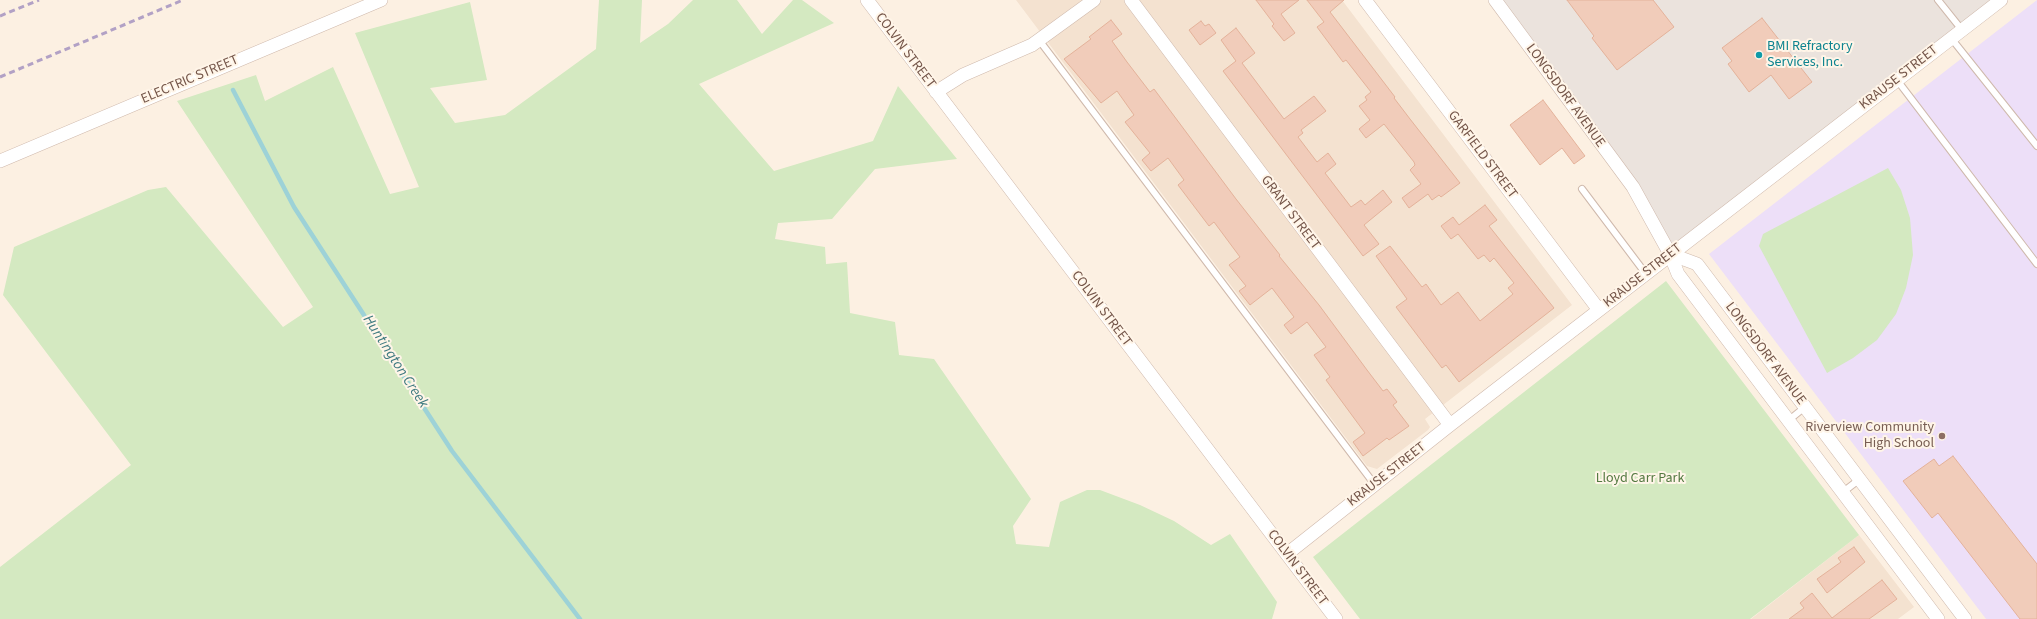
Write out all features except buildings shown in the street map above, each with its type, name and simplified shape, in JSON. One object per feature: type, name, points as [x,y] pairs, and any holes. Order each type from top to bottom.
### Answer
[{"type":"street","name":"ELECTRIC STREET","points":[[0,161],[381,0]]},
{"type":"street","name":"COLVIN STREET","points":[[867,0],[1336,619]]},
{"type":"street","points":[[936,92],[963,75],[1019,52],[1039,40],[1094,0]]},
{"type":"street","name":"GRANT STREET","points":[[1130,0],[1450,425]]},
{"type":"street","name":"GARFIELD STREET","points":[[1365,0],[1599,310]]},
{"type":"street","name":"LONGSDORF AVENUE","points":[[1495,0],[1633,187],[1670,254],[1678,274],[1843,492],[1933,617]]},
{"type":"street","name":"KRAUSE STREET","points":[[1286,554],[1670,254],[2000,0]]},
{"type":"street","name":"LONGSDORF AVENUE","points":[[1670,254],[1697,264],[1965,619]]},
{"type":"lane","points":[[1938,0],[1962,30]]},
{"type":"lane","points":[[1951,38],[2037,146]]},
{"type":"lane","points":[[1039,40],[1375,485]]},
{"type":"lane","points":[[1897,80],[2037,264]]},
{"type":"lane","points":[[1582,189],[1646,274]]},
{"type":"lane","points":[[1789,420],[1805,407]]},
{"type":"lane","points":[[1843,492],[1860,479]]},
{"type":"shaded area","points":[[1016,0],[1342,0],[1572,305],[1425,419],[1430,427],[1428,430],[1377,469],[1367,466]]},
{"type":"shaded area","points":[[1495,0],[2001,0],[1670,254],[1633,187]]},
{"type":"shaded area","name":"Riverview Community High School","points":[[2037,0],[2037,619],[1986,619],[1709,254]]},
{"type":"shaded area","points":[[1859,535],[1914,607],[1898,619],[1751,619]]},
{"type":"green space","points":[[599,0],[642,0],[640,43],[668,24],[693,0],[737,0],[762,34],[793,0],[802,0],[834,23],[699,84],[774,171],[873,141],[898,86],[957,159],[875,169],[832,219],[778,223],[775,239],[825,247],[826,264],[847,262],[850,313],[895,322],[899,355],[934,359],[1031,499],[1013,526],[1016,544],[1049,547],[1060,502],[1087,490],[1100,490],[1140,505],[1174,521],[1211,545],[1230,534],[1277,602],[1272,619],[0,619],[0,567],[131,465],[3,295],[14,247],[148,190],[166,187],[283,327],[313,307],[177,101],[256,75],[265,101],[333,67],[390,194],[419,187],[355,33],[470,2],[487,80],[430,88],[455,123],[505,115],[596,49]]},
{"type":"green space","points":[[1888,168],[1901,190],[1910,218],[1913,255],[1906,288],[1896,314],[1877,340],[1853,358],[1827,373],[1759,246],[1763,234]]},
{"type":"green space","name":"Lloyd Carr Park","points":[[1666,281],[1859,535],[1750,619],[1360,619],[1313,557]]},
{"type":"waterway","name":"Huntington Creek","points":[[233,90],[294,207],[452,451],[580,619]]},
{"type":"railway","points":[[0,16],[39,0]]},
{"type":"railway","points":[[0,77],[183,0]]},
{"type":"place","name":"BMI Refractory Services, Inc.","points":[[1759,55]]},
{"type":"place","name":"Riverview Community High School","points":[[1942,436]]}]
